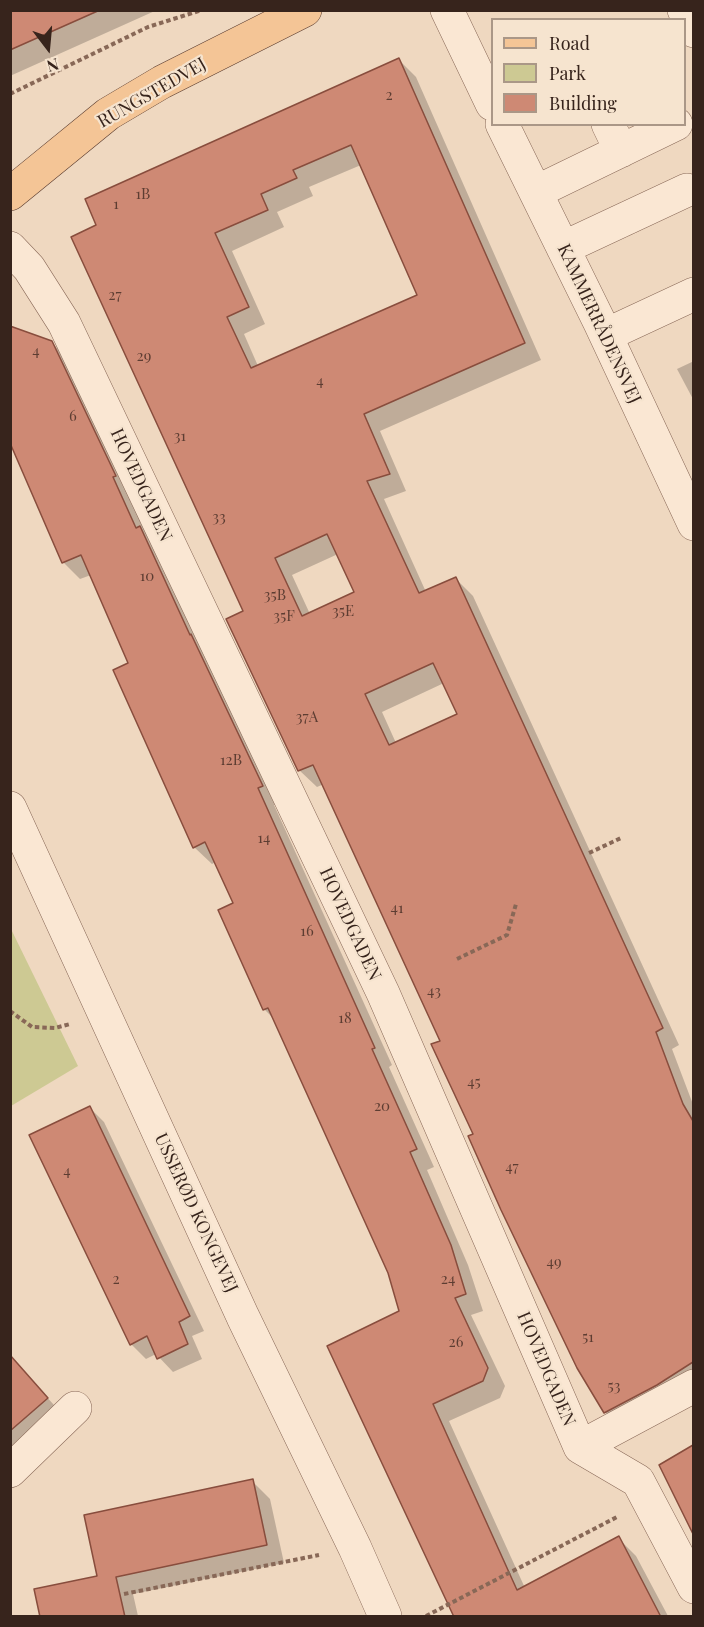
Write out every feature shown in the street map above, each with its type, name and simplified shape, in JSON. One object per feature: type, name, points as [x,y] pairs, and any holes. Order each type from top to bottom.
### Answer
[{"type":"main road","name":"RUNGSTEDVEJ","points":[[10,194],[108,114],[162,82],[305,10]]},
{"type":"street","points":[[447,10],[491,102]]},
{"type":"street","points":[[684,10],[693,31]]},
{"type":"street","name":"KAMMERRÅDENSVEJ","points":[[503,126],[606,335],[693,524]]},
{"type":"street","points":[[536,192],[614,138],[667,126]]},
{"type":"street","points":[[563,248],[687,190]]},
{"type":"street","name":"HOVEDGADEN","points":[[10,248],[29,268],[64,323],[383,993],[580,1447],[638,1480],[693,1587]]},
{"type":"street","points":[[606,335],[693,294]]},
{"type":"street","name":"USSERØD KONGEVEJ","points":[[10,807],[243,1317],[386,1617]]},
{"type":"street","points":[[580,1447],[693,1386]]},
{"type":"street","points":[[10,1471],[75,1408]]},
{"type":"path","points":[[10,94],[148,27],[202,10]]},
{"type":"path","points":[[590,853],[621,838]]},
{"type":"path","points":[[457,959],[507,935],[516,904]]},
{"type":"path","points":[[10,1011],[32,1027],[55,1028],[106,1016]]},
{"type":"path","points":[[426,1617],[648,1500]]},
{"type":"path","points":[[124,1594],[355,1548]]},
{"type":"green space","points":[[10,927],[78,1066],[11,1106],[10,1106]]},
{"type":"building","points":[[10,10],[100,10],[10,50]]},
{"type":"building","points":[[399,58],[525,343],[364,414],[390,474],[367,481],[419,593],[456,577],[663,1028],[656,1032],[683,1104],[693,1121],[693,1362],[657,1385],[604,1413],[577,1368],[501,1210],[468,1136],[473,1134],[431,1044],[440,1041],[313,765],[298,771],[226,619],[243,611],[71,237],[96,225],[85,199]],"holes":[[[351,145],[417,295],[251,368],[227,317],[249,307],[215,233],[268,210],[261,194],[297,178],[293,170]],[[327,534],[354,592],[302,616],[275,558]],[[433,663],[457,714],[389,745],[365,694]]]},
{"type":"building","points":[[10,326],[52,341],[116,476],[113,477],[136,528],[140,526],[263,786],[258,788],[375,1048],[372,1049],[417,1149],[410,1152],[451,1245],[466,1294],[455,1298],[488,1368],[483,1381],[433,1404],[517,1590],[619,1536],[661,1617],[454,1617],[327,1346],[399,1311],[388,1273],[268,1008],[263,1010],[218,910],[233,903],[205,842],[193,848],[113,670],[128,663],[81,555],[62,563],[10,443]]},
{"type":"building","points":[[90,1106],[190,1316],[179,1322],[188,1344],[157,1359],[147,1336],[130,1345],[29,1135]]},
{"type":"building","points":[[10,1355],[48,1398],[10,1431]]},
{"type":"building","points":[[693,1445],[693,1534],[659,1465]]},
{"type":"building","points":[[253,1479],[267,1545],[116,1577],[125,1617],[40,1617],[34,1589],[97,1576],[84,1515]]}]
